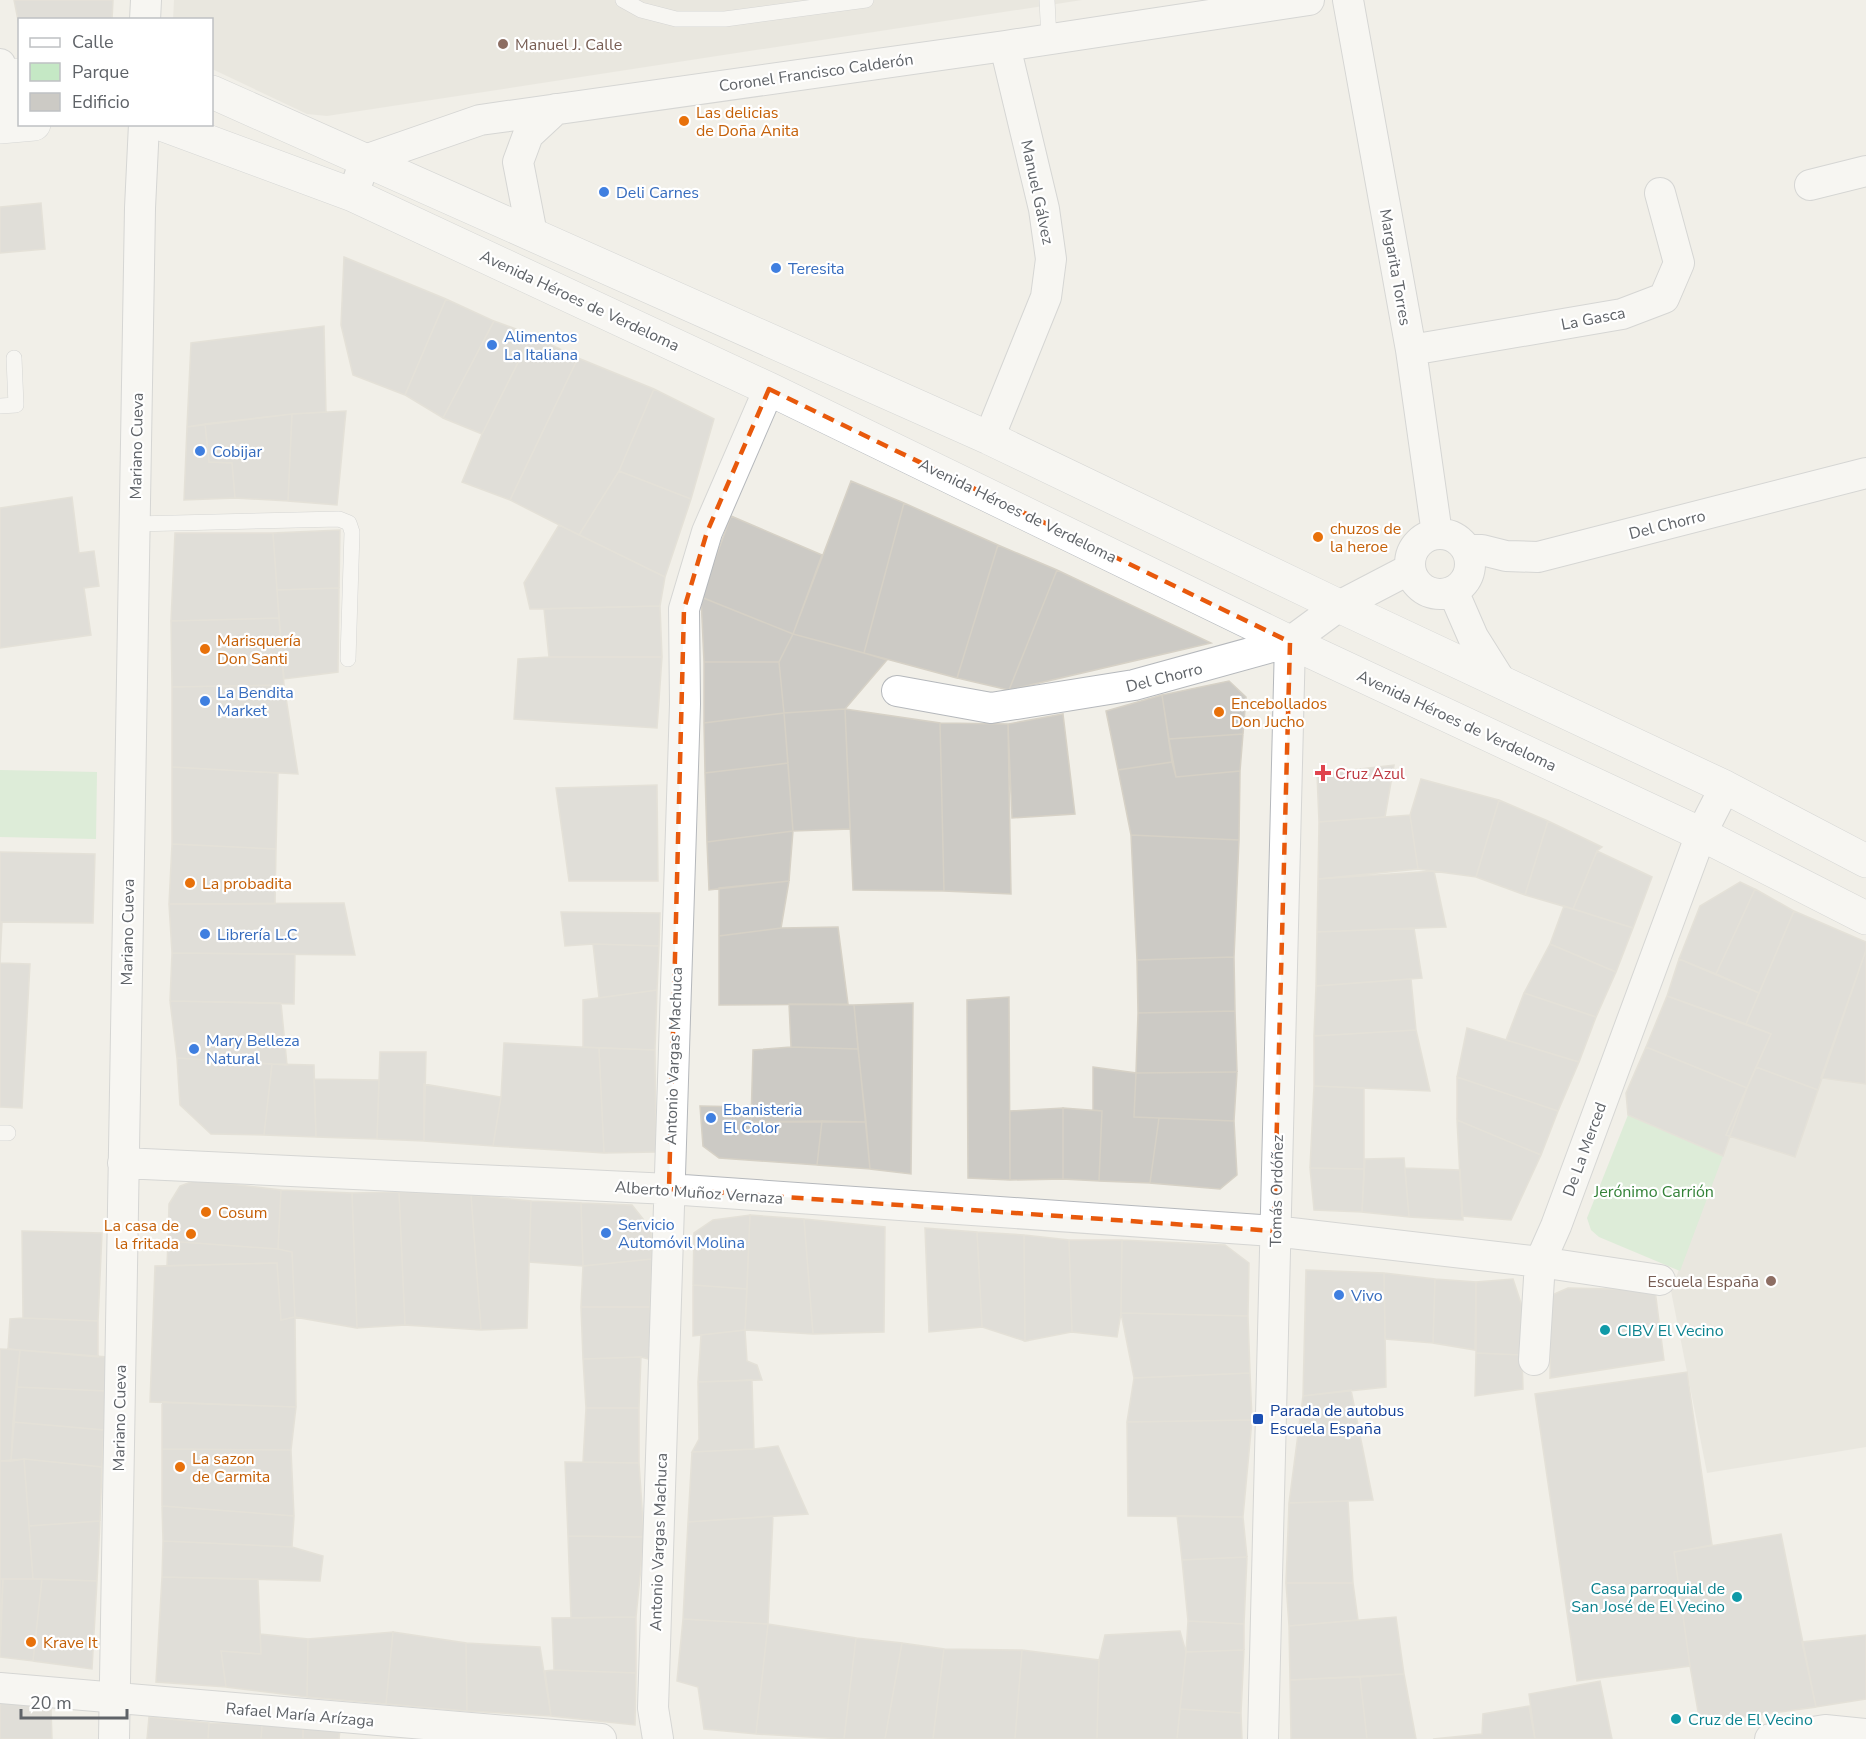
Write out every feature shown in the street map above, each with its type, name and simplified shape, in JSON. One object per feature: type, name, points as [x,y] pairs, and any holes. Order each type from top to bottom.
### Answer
[{"type":"main road","points":[[213,92],[989,438],[1339,606],[1725,787],[1866,861]]},
{"type":"main road","name":"Avenida Héroes de Verdeloma","points":[[166,126],[353,195],[769,389],[1290,642],[1701,834],[1866,918]]},
{"type":"street","points":[[146,0],[146,18]]},
{"type":"street","name":"Coronel Francisco Calderón","points":[[365,160],[480,120],[1005,46],[1309,0]]},
{"type":"street","name":"Margarita Torres","points":[[1348,0],[1411,350],[1437,534]]},
{"type":"street","name":"Manuel Gálvez","points":[[989,438],[1046,297],[1051,259],[1044,209],[1005,46]]},
{"type":"street","points":[[6,73],[15,126]]},
{"type":"street","points":[[532,234],[518,162],[528,135],[556,109]]},
{"type":"street","name":"Mariano Cueva","points":[[114,1739],[140,208],[144,126]]},
{"type":"street","points":[[353,195],[365,160]]},
{"type":"street","points":[[1810,185],[1866,171]]},
{"type":"street","name":"La Gasca","points":[[1411,350],[1622,314],[1664,298],[1679,263],[1660,193]]},
{"type":"street","name":"Antonio Vargas Machuca","points":[[658,1739],[653,1708],[685,716],[684,609],[707,532],[769,389]]},
{"type":"street","name":"Del Chorro","points":[[1467,550],[1482,550],[1506,556],[1538,557],[1866,473]]},
{"type":"street","points":[[1437,534],[1454,537],[1467,550],[1470,569],[1461,586],[1453,591],[1435,594],[1418,586],[1410,569],[1409,560],[1418,543],[1426,537],[1437,534]]},
{"type":"street","name":"Del Chorro","points":[[897,692],[991,708],[1134,686],[1290,642],[1339,606],[1410,569]]},
{"type":"street","points":[[1453,591],[1473,637],[1500,680]]},
{"type":"street","name":"Tomás Ordóñez","points":[[1263,1739],[1290,642]]},
{"type":"street","name":"De La Merced","points":[[1540,1262],[1556,1226],[1701,834],[1725,787]]},
{"type":"street","name":"Alberto Muñoz Vernaza","points":[[123,1163],[669,1189],[1274,1231]]},
{"type":"street","points":[[1274,1231],[1540,1262],[1660,1281]]},
{"type":"street","points":[[1534,1360],[1540,1262]]},
{"type":"street","name":"Rafael María Arízaga","points":[[0,1688],[601,1739]]},
{"type":"street","points":[[1770,1739],[1825,1730],[1866,1734]]},
{"type":"lane","points":[[623,0],[641,10],[676,19],[725,19],[866,0]]},
{"type":"lane","points":[[1047,0],[1049,39]]},
{"type":"lane","points":[[0,406],[16,405],[14,358]]},
{"type":"lane","points":[[135,524],[339,519],[349,523],[352,532],[348,659]]},
{"type":"highlighted area","points":[[769,389],[1290,642],[1274,1231],[669,1189],[684,609],[707,532]]},
{"type":"shaded area","name":"Manuel J. Calle","points":[[174,0],[1082,0],[327,116],[307,114],[213,69],[213,18],[173,18]]},
{"type":"shaded area","name":"Escuela España","points":[[1821,1078],[1866,1084],[1866,1447],[1707,1473],[1671,1291],[1729,1135],[1794,1157]]},
{"type":"green space","points":[[0,770],[97,772],[96,839],[0,837]]},
{"type":"green space","name":"Jerónimo Carrión","points":[[1628,1115],[1723,1156],[1680,1271],[1599,1237],[1591,1230],[1587,1218]]},
{"type":"building","points":[[14,0],[113,0],[112,18],[18,18],[18,20]]},
{"type":"building","points":[[41,203],[45,249],[0,253],[0,207]]},
{"type":"building","points":[[344,257],[446,299],[405,395],[353,375],[341,325]]},
{"type":"building","points":[[446,299],[494,321],[443,418],[405,395]]},
{"type":"building","points":[[494,321],[532,335],[482,434],[443,418]]},
{"type":"building","points":[[324,326],[326,412],[187,427],[191,343]]},
{"type":"building","points":[[532,335],[578,358],[510,500],[462,482],[482,434]]},
{"type":"building","points":[[578,358],[654,389],[619,471],[579,535],[510,500]]},
{"type":"building","points":[[654,389],[714,419],[691,499],[619,471]]},
{"type":"building","points":[[346,411],[337,505],[288,501],[292,414]]},
{"type":"building","points":[[292,414],[288,501],[235,498],[232,463],[209,462],[205,424]]},
{"type":"building","points":[[205,424],[209,462],[232,463],[235,498],[184,500],[187,427]]},
{"type":"building","points":[[619,471],[691,499],[665,577],[579,535]]},
{"type":"building","points":[[851,481],[904,503],[864,653],[793,634]]},
{"type":"building","points":[[72,497],[79,553],[94,551],[99,586],[84,588],[91,635],[0,648],[0,508]]},
{"type":"building","points":[[904,503],[998,545],[957,678],[864,653]]},
{"type":"building","points":[[731,516],[822,555],[793,634],[701,597]]},
{"type":"building","points":[[559,525],[665,577],[660,606],[530,609],[524,583]]},
{"type":"building","points":[[340,530],[339,588],[277,590],[273,533]]},
{"type":"building","points":[[175,533],[273,533],[279,618],[171,621]]},
{"type":"building","points":[[998,545],[1057,570],[1009,690],[957,678]]},
{"type":"building","points":[[1057,570],[1211,643],[1009,690]]},
{"type":"building","points":[[339,588],[338,672],[284,679],[277,590]]},
{"type":"building","points":[[701,597],[793,634],[779,662],[704,662]]},
{"type":"building","points":[[660,606],[662,657],[549,657],[544,609]]},
{"type":"building","points":[[279,618],[284,685],[172,687],[171,621]]},
{"type":"building","points":[[793,634],[887,660],[845,709],[784,713],[779,662]]},
{"type":"building","points":[[662,657],[657,728],[514,719],[518,659]]},
{"type":"building","points":[[704,662],[779,662],[784,713],[704,723]]},
{"type":"building","points":[[1229,681],[1246,697],[1243,734],[1169,739],[1162,695]]},
{"type":"building","points":[[284,685],[298,774],[172,767],[172,687]]},
{"type":"building","points":[[1162,695],[1172,762],[1118,770],[1106,711]]},
{"type":"building","points":[[845,709],[850,829],[793,831],[784,713]]},
{"type":"building","points":[[845,709],[940,723],[944,891],[853,890]]},
{"type":"building","points":[[784,713],[788,763],[705,773],[704,723]]},
{"type":"building","points":[[1063,714],[1075,814],[1012,818],[1008,724]]},
{"type":"building","points":[[940,723],[1008,724],[1011,894],[944,891]]},
{"type":"building","points":[[1243,734],[1240,771],[1176,777],[1169,739]]},
{"type":"building","points":[[1172,762],[1176,777],[1240,771],[1239,840],[1131,835],[1118,770]]},
{"type":"building","points":[[788,763],[793,831],[707,842],[705,773]]},
{"type":"building","points":[[1394,765],[1385,817],[1319,822],[1317,774]]},
{"type":"building","points":[[172,767],[278,773],[276,849],[172,844]]},
{"type":"building","points":[[1421,779],[1499,800],[1476,877],[1418,869],[1410,815]]},
{"type":"building","points":[[657,785],[658,881],[569,881],[556,788]]},
{"type":"building","points":[[1499,800],[1548,821],[1525,895],[1476,877]]},
{"type":"building","points":[[1410,815],[1418,869],[1318,879],[1319,822]]},
{"type":"building","points":[[1548,821],[1602,847],[1597,851],[1573,909],[1525,895]]},
{"type":"building","points":[[793,831],[789,881],[709,890],[707,842]]},
{"type":"building","points":[[1131,835],[1239,840],[1234,957],[1137,960]]},
{"type":"building","points":[[172,844],[276,849],[275,904],[169,904]]},
{"type":"building","points":[[1597,851],[1652,877],[1633,928],[1573,909]]},
{"type":"building","points":[[0,852],[95,854],[93,923],[0,922]]},
{"type":"building","points":[[1434,871],[1446,927],[1317,932],[1318,879]]},
{"type":"building","points":[[789,881],[781,928],[719,936],[719,888]]},
{"type":"building","points":[[1740,882],[1755,889],[1716,974],[1679,959],[1700,906]]},
{"type":"building","points":[[1755,889],[1794,911],[1759,993],[1716,974]]},
{"type":"building","points":[[344,903],[355,955],[172,953],[169,904]]},
{"type":"building","points":[[1564,906],[1633,928],[1616,972],[1550,944]]},
{"type":"building","points":[[1794,911],[1866,942],[1866,950],[1818,1090],[1756,1067],[1771,1034],[1746,1024]]},
{"type":"building","points":[[561,912],[660,913],[659,946],[593,944],[565,946]]},
{"type":"building","points":[[0,922],[2,922],[0,963]]},
{"type":"building","points":[[838,927],[848,1004],[719,1005],[719,936],[781,928]]},
{"type":"building","points":[[1414,928],[1422,978],[1316,986],[1317,932]]},
{"type":"building","points":[[593,944],[659,946],[657,990],[599,998]]},
{"type":"building","points":[[1550,944],[1616,972],[1596,1017],[1524,993]]},
{"type":"building","points":[[1866,950],[1866,1084],[1821,1078]]},
{"type":"building","points":[[172,953],[295,954],[294,1004],[170,1001]]},
{"type":"building","points":[[1234,957],[1235,1011],[1138,1013],[1137,960]]},
{"type":"building","points":[[1679,959],[1759,993],[1746,1024],[1667,996]]},
{"type":"building","points":[[0,963],[30,964],[22,1108],[0,1107]]},
{"type":"building","points":[[1411,979],[1416,1030],[1314,1036],[1316,986]]},
{"type":"building","points":[[657,990],[655,1050],[583,1047],[583,1000]]},
{"type":"building","points":[[1524,993],[1596,1017],[1579,1062],[1506,1040]]},
{"type":"building","points":[[1667,996],[1771,1034],[1747,1088],[1646,1047]]},
{"type":"building","points":[[1009,997],[1010,1180],[968,1178],[967,1000]]},
{"type":"building","points":[[170,1001],[281,1003],[287,1065],[177,1058]]},
{"type":"building","points":[[913,1003],[911,1174],[870,1169],[854,1005]]},
{"type":"building","points":[[789,1004],[854,1005],[858,1049],[791,1047]]},
{"type":"building","points":[[1235,1011],[1237,1072],[1136,1073],[1138,1013]]},
{"type":"building","points":[[1467,1028],[1579,1062],[1558,1111],[1457,1077]]},
{"type":"building","points":[[1416,1030],[1430,1091],[1314,1086],[1314,1036]]},
{"type":"building","points":[[504,1043],[599,1048],[604,1153],[493,1146],[501,1097]]},
{"type":"building","points":[[791,1047],[858,1049],[866,1122],[751,1122],[753,1050]]},
{"type":"building","points":[[1646,1047],[1747,1088],[1723,1156],[1628,1115],[1626,1093]]},
{"type":"building","points":[[599,1048],[655,1050],[656,1152],[604,1153]]},
{"type":"building","points":[[380,1052],[426,1052],[424,1141],[377,1139]]},
{"type":"building","points":[[177,1058],[272,1064],[264,1135],[211,1134],[180,1105]]},
{"type":"building","points":[[272,1064],[314,1065],[316,1137],[264,1135]]},
{"type":"building","points":[[1093,1067],[1136,1073],[1134,1117],[1159,1118],[1150,1183],[1099,1181],[1102,1111],[1093,1110]]},
{"type":"building","points":[[1756,1067],[1818,1090],[1795,1157],[1726,1135]]},
{"type":"building","points":[[1237,1072],[1234,1121],[1134,1117],[1136,1073]]},
{"type":"building","points":[[1457,1077],[1558,1111],[1541,1155],[1457,1120]]},
{"type":"building","points":[[314,1079],[379,1080],[377,1139],[316,1137]]},
{"type":"building","points":[[424,1084],[501,1097],[493,1146],[424,1141]]},
{"type":"building","points":[[1314,1086],[1364,1088],[1364,1169],[1310,1168]]},
{"type":"building","points":[[700,1106],[750,1107],[751,1122],[822,1121],[817,1165],[719,1158],[703,1146]]},
{"type":"building","points":[[1063,1108],[1102,1111],[1099,1181],[1063,1179]]},
{"type":"building","points":[[1063,1108],[1063,1179],[1010,1180],[1010,1111]]},
{"type":"building","points":[[1159,1118],[1234,1121],[1237,1175],[1220,1189],[1150,1183]]},
{"type":"building","points":[[1457,1120],[1541,1155],[1511,1220],[1462,1216]]},
{"type":"building","points":[[822,1121],[866,1122],[870,1169],[817,1165]]},
{"type":"building","points":[[1404,1158],[1409,1217],[1362,1212],[1365,1159]]},
{"type":"building","points":[[1310,1168],[1364,1169],[1362,1212],[1314,1210]]},
{"type":"building","points":[[1405,1168],[1460,1170],[1463,1220],[1409,1217]]},
{"type":"building","points":[[196,1180],[281,1190],[278,1249],[168,1241],[169,1204],[180,1186]]},
{"type":"building","points":[[281,1190],[352,1193],[357,1328],[295,1317],[292,1252],[278,1249]]},
{"type":"building","points":[[399,1192],[405,1325],[357,1328],[352,1193]]},
{"type":"building","points":[[399,1192],[471,1195],[481,1330],[405,1325]]},
{"type":"building","points":[[471,1195],[531,1201],[527,1328],[481,1330]]},
{"type":"building","points":[[531,1201],[581,1203],[583,1266],[529,1262]]},
{"type":"building","points":[[581,1203],[632,1205],[651,1229],[652,1259],[583,1266]]},
{"type":"building","points":[[750,1215],[747,1289],[693,1285],[694,1233],[713,1220]]},
{"type":"building","points":[[750,1215],[804,1219],[813,1334],[745,1330]]},
{"type":"building","points":[[804,1219],[885,1227],[884,1332],[813,1334]]},
{"type":"building","points":[[925,1228],[977,1232],[982,1327],[929,1332]]},
{"type":"building","points":[[22,1231],[102,1233],[98,1321],[23,1318]]},
{"type":"building","points":[[977,1232],[1024,1235],[1025,1341],[982,1327]]},
{"type":"building","points":[[1024,1235],[1069,1240],[1072,1332],[1025,1341]]},
{"type":"building","points":[[1069,1240],[1122,1240],[1121,1313],[1117,1337],[1072,1332]]},
{"type":"building","points":[[1122,1240],[1225,1245],[1249,1263],[1248,1316],[1121,1313]]},
{"type":"building","points":[[168,1241],[292,1252],[295,1317],[281,1320],[277,1263],[167,1266]]},
{"type":"building","points":[[652,1259],[650,1307],[581,1307],[583,1266]]},
{"type":"building","points":[[277,1263],[281,1320],[295,1317],[296,1407],[150,1402],[155,1266]]},
{"type":"building","points":[[1306,1270],[1384,1273],[1386,1387],[1303,1396]]},
{"type":"building","points":[[1384,1273],[1435,1279],[1433,1343],[1385,1339]]},
{"type":"building","points":[[1435,1279],[1476,1282],[1475,1350],[1433,1343]]},
{"type":"building","points":[[1513,1279],[1523,1309],[1522,1355],[1476,1353],[1476,1282]]},
{"type":"building","points":[[693,1285],[747,1289],[745,1330],[693,1336]]},
{"type":"building","name":"CIBV El Vecino","points":[[1568,1288],[1655,1290],[1664,1360],[1550,1378],[1551,1299],[1554,1294]]},
{"type":"building","points":[[581,1307],[650,1307],[652,1360],[641,1357],[583,1359]]},
{"type":"building","points":[[1121,1313],[1248,1316],[1250,1373],[1134,1378]]},
{"type":"building","points":[[10,1319],[98,1321],[98,1357],[8,1349]]},
{"type":"building","points":[[745,1330],[747,1361],[757,1365],[762,1380],[698,1382],[701,1335]]},
{"type":"building","points":[[0,1349],[20,1350],[11,1461],[0,1461]]},
{"type":"building","points":[[20,1350],[107,1357],[106,1391],[16,1387]]},
{"type":"building","points":[[1476,1353],[1522,1355],[1523,1389],[1475,1396]]},
{"type":"building","points":[[641,1357],[639,1408],[586,1408],[583,1359]]},
{"type":"building","points":[[1687,1372],[1712,1545],[1674,1552],[1690,1666],[1577,1681],[1535,1394]]},
{"type":"building","points":[[1250,1373],[1252,1420],[1127,1422],[1134,1378]]},
{"type":"building","points":[[752,1380],[754,1449],[692,1452],[699,1439],[698,1382]]},
{"type":"building","points":[[16,1387],[106,1391],[104,1430],[13,1422]]},
{"type":"building","points":[[1351,1390],[1373,1500],[1289,1503],[1303,1396]]},
{"type":"building","points":[[162,1402],[296,1407],[291,1450],[162,1449]]},
{"type":"building","points":[[586,1408],[639,1408],[639,1463],[583,1462]]},
{"type":"building","points":[[1252,1420],[1243,1517],[1128,1516],[1127,1422]]},
{"type":"building","points":[[13,1422],[104,1430],[102,1467],[24,1459],[11,1461]]},
{"type":"building","points":[[778,1446],[808,1514],[688,1522],[692,1452]]},
{"type":"building","points":[[162,1449],[291,1450],[294,1516],[162,1506]]},
{"type":"building","points":[[24,1459],[33,1579],[0,1579],[0,1461]]},
{"type":"building","points":[[24,1459],[102,1467],[100,1521],[29,1526]]},
{"type":"building","points":[[565,1462],[639,1463],[644,1537],[568,1536]]},
{"type":"building","points":[[1348,1501],[1353,1583],[1286,1583],[1289,1503]]},
{"type":"building","points":[[162,1506],[294,1516],[292,1547],[163,1541]]},
{"type":"building","points":[[773,1516],[768,1624],[683,1619],[688,1522]]},
{"type":"building","points":[[1177,1516],[1243,1517],[1247,1557],[1182,1560]]},
{"type":"building","points":[[100,1521],[97,1581],[33,1579],[29,1526]]},
{"type":"building","name":"Casa parroquial de San José de El Vecino","points":[[1781,1534],[1816,1707],[1700,1723],[1674,1552]]},
{"type":"building","points":[[568,1536],[644,1537],[636,1617],[571,1618]]},
{"type":"building","points":[[163,1541],[292,1547],[323,1556],[320,1581],[162,1577]]},
{"type":"building","points":[[1247,1557],[1244,1624],[1188,1621],[1182,1560]]},
{"type":"building","points":[[162,1577],[258,1579],[261,1654],[221,1651],[226,1687],[156,1682]]},
{"type":"building","points":[[0,1579],[3,1579],[0,1636]]},
{"type":"building","points":[[3,1579],[42,1579],[33,1661],[0,1657]]},
{"type":"building","points":[[42,1579],[97,1581],[92,1669],[33,1661]]},
{"type":"building","points":[[1286,1583],[1353,1583],[1358,1620],[1289,1626]]},
{"type":"building","points":[[636,1617],[636,1673],[554,1670],[552,1618]]},
{"type":"building","points":[[1396,1617],[1404,1674],[1290,1680],[1289,1626]]},
{"type":"building","points":[[683,1619],[768,1624],[756,1734],[704,1729],[698,1687],[677,1681]]},
{"type":"building","points":[[1188,1621],[1244,1624],[1244,1650],[1186,1652]]},
{"type":"building","points":[[768,1624],[856,1638],[844,1739],[756,1734]]},
{"type":"building","points":[[1180,1631],[1186,1652],[1177,1739],[1097,1739],[1099,1660],[1105,1635]]},
{"type":"building","points":[[393,1632],[386,1704],[307,1697],[308,1639]]},
{"type":"building","points":[[393,1632],[466,1643],[467,1711],[386,1704]]},
{"type":"building","points":[[260,1634],[308,1639],[307,1697],[226,1687],[221,1651],[261,1654]]},
{"type":"building","points":[[1866,1635],[1866,1699],[1816,1707],[1802,1642]]},
{"type":"building","points":[[856,1638],[902,1643],[885,1739],[844,1739]]},
{"type":"building","points":[[466,1643],[540,1647],[551,1716],[467,1711]]},
{"type":"building","points":[[902,1643],[944,1649],[933,1739],[885,1739]]},
{"type":"building","points":[[944,1649],[1022,1650],[1015,1739],[933,1739]]},
{"type":"building","points":[[1022,1650],[1099,1660],[1097,1739],[1015,1739]]},
{"type":"building","points":[[1244,1650],[1241,1713],[1180,1709],[1186,1652]]},
{"type":"building","points":[[545,1671],[636,1673],[635,1725],[551,1716]]},
{"type":"building","points":[[1404,1674],[1416,1739],[1367,1739],[1360,1677]]},
{"type":"building","points":[[1360,1677],[1367,1739],[1291,1739],[1290,1680]]},
{"type":"building","points":[[1600,1681],[1612,1739],[1535,1739],[1529,1694]]},
{"type":"building","points":[[0,1701],[51,1709],[52,1739],[0,1739]]},
{"type":"building","points":[[1529,1706],[1535,1739],[1433,1739],[1482,1734],[1483,1714]]},
{"type":"building","points":[[1180,1709],[1241,1713],[1242,1739],[1177,1739]]},
{"type":"building","points":[[149,1717],[209,1723],[208,1739],[147,1739]]},
{"type":"building","points":[[209,1723],[262,1725],[261,1739],[208,1739]]},
{"type":"building","points":[[262,1725],[303,1726],[303,1739],[261,1739]]},
{"type":"building","points":[[303,1726],[340,1729],[339,1739],[303,1739]]},
{"type":"place","name":"Manuel J. Calle","points":[[503,44]]},
{"type":"place","name":"Las delicias de Doña Anita","points":[[684,121]]},
{"type":"place","name":"Deli Carnes","points":[[604,192]]},
{"type":"place","name":"Teresita","points":[[776,268]]},
{"type":"place","name":"Alimentos La Italiana","points":[[492,345]]},
{"type":"place","name":"Cobijar","points":[[200,451]]},
{"type":"place","name":"chuzos de la heroe","points":[[1318,537]]},
{"type":"place","name":"Marisquería Don Santi","points":[[205,649]]},
{"type":"place","name":"La Bendita Market","points":[[205,701]]},
{"type":"place","name":"Encebollados Don Jucho","points":[[1219,712]]},
{"type":"place","name":"Cruz Azul","points":[[1323,773]]},
{"type":"place","name":"La probadita","points":[[190,883]]},
{"type":"place","name":"Librería L.C","points":[[205,934]]},
{"type":"place","name":"Mary Belleza Natural","points":[[194,1049]]},
{"type":"place","name":"Ebanisteria El Color","points":[[711,1118]]},
{"type":"place","name":"Cosum","points":[[206,1212]]},
{"type":"place","name":"Servicio Automóvil Molina","points":[[606,1233]]},
{"type":"place","name":"La casa de la fritada","points":[[191,1234]]},
{"type":"place","name":"Escuela España","points":[[1771,1281]]},
{"type":"place","name":"Vivo","points":[[1339,1295]]},
{"type":"place","name":"CIBV El Vecino","points":[[1605,1330]]},
{"type":"place","name":"Parada de autobus Escuela España","points":[[1258,1419]]},
{"type":"place","name":"La sazon de Carmita","points":[[180,1467]]},
{"type":"place","name":"Casa parroquial de San José de El Vecino","points":[[1737,1597]]},
{"type":"place","name":"Krave It","points":[[31,1642]]},
{"type":"place","name":"Cruz de El Vecino","points":[[1676,1719]]}]
